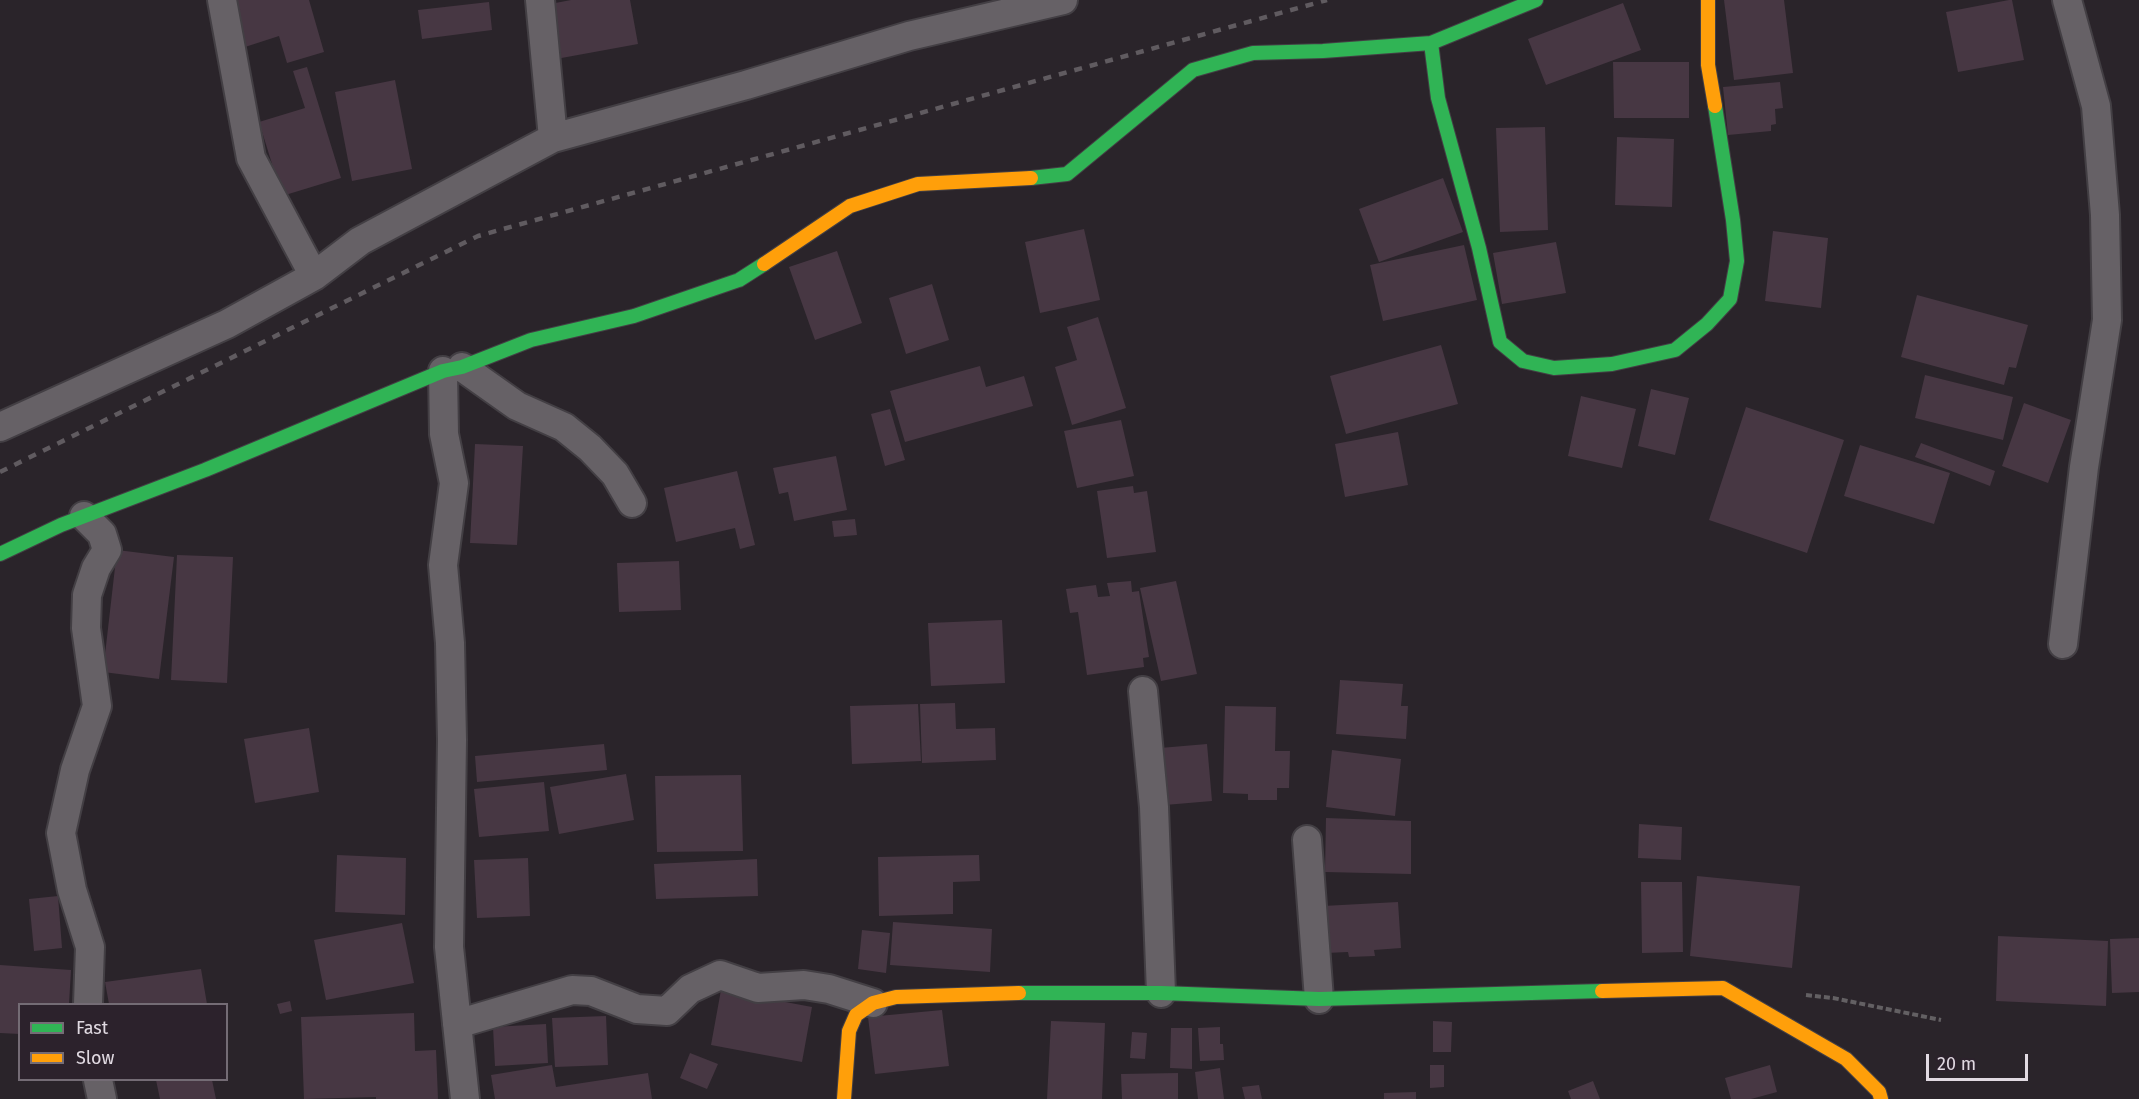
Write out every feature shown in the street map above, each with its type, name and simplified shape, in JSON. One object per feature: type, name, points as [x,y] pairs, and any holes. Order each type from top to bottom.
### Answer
[{"type":"street","points":[[222,0],[251,158],[314,276]]},
{"type":"street","points":[[540,0],[552,138]]},
{"type":"street","points":[[0,427],[226,324],[314,276],[360,241],[552,138],[746,85],[909,36],[1063,0]]},
{"type":"street","points":[[0,554],[84,516],[205,470],[452,369],[531,340],[634,316],[739,280],[850,206],[918,184],[1025,179],[1067,174],[1193,70],[1252,53],[1323,51],[1431,43],[1536,0]]},
{"type":"street","points":[[1431,43],[1438,98],[1479,248],[1500,342],[1523,361],[1554,368],[1612,364],[1675,350],[1707,324],[1730,299],[1737,261],[1733,220],[1708,65],[1708,0]]},
{"type":"street","points":[[2063,644],[2084,467],[2107,320],[2105,215],[2096,106],[2067,0]]},
{"type":"street","points":[[452,369],[517,406],[564,427],[590,448],[615,474],[632,503]]},
{"type":"street","points":[[452,369],[444,434],[454,483],[443,565],[450,643],[452,740],[449,947],[465,1099]]},
{"type":"street","points":[[84,516],[102,534],[107,550],[96,568],[87,595],[86,628],[98,706],[75,770],[61,833],[72,890],[90,947],[88,1003]]},
{"type":"street","points":[[1143,691],[1155,807],[1161,993]]},
{"type":"street","points":[[1307,840],[1319,999]]},
{"type":"street","points":[[457,1024],[572,990],[591,991],[637,1009],[667,1011],[690,989],[720,975],[758,988],[804,985],[829,989],[873,1003]]},
{"type":"street","points":[[844,1099],[849,1031],[856,1014],[873,1003],[896,997],[1007,993],[1161,993],[1319,999],[1723,988],[1846,1059],[1879,1092],[1881,1099]]},
{"type":"street","points":[[98,1081],[102,1099]]},
{"type":"path","points":[[1800,995],[1833,998],[1941,1020]]},
{"type":"building","points":[[231,0],[309,0],[324,52],[287,63],[279,36],[245,47]]},
{"type":"building","points":[[571,0],[630,0],[638,44],[556,59],[545,5]]},
{"type":"building","points":[[1724,0],[1784,0],[1793,73],[1734,80]]},
{"type":"building","points":[[2012,0],[2024,60],[1958,72],[1946,12]]},
{"type":"building","points":[[489,2],[492,30],[422,39],[418,10]]},
{"type":"building","points":[[1623,3],[1641,50],[1546,85],[1528,39]]},
{"type":"building","points":[[1613,62],[1689,62],[1689,118],[1614,118]]},
{"type":"building","points":[[307,67],[341,178],[282,196],[259,122],[305,108],[293,71]]},
{"type":"building","points":[[395,80],[412,169],[352,181],[335,92]]},
{"type":"building","points":[[1780,82],[1783,108],[1775,109],[1776,124],[1771,125],[1771,131],[1728,135],[1723,87]]},
{"type":"building","points":[[1545,127],[1548,230],[1500,232],[1496,128]]},
{"type":"building","points":[[1617,137],[1674,139],[1672,207],[1615,205]]},
{"type":"building","points":[[1443,178],[1463,232],[1379,262],[1359,209]]},
{"type":"building","points":[[1084,229],[1100,300],[1040,313],[1025,242]]},
{"type":"building","points":[[1773,231],[1828,238],[1821,308],[1765,301]]},
{"type":"building","points":[[1556,242],[1566,293],[1502,304],[1493,253]]},
{"type":"building","points":[[1464,245],[1477,300],[1383,321],[1370,265]]},
{"type":"building","points":[[837,251],[862,323],[815,340],[789,267]]},
{"type":"building","points":[[932,284],[949,340],[906,354],[889,298]]},
{"type":"building","points":[[1917,295],[2028,325],[2016,368],[2009,367],[2004,385],[1901,357]]},
{"type":"building","points":[[1098,317],[1126,408],[1072,425],[1055,367],[1077,360],[1067,327]]},
{"type":"building","points":[[1441,345],[1458,404],[1346,434],[1330,376]]},
{"type":"building","points":[[980,366],[986,387],[1024,376],[1033,406],[905,442],[890,391]]},
{"type":"building","points":[[1925,375],[2013,397],[2003,440],[1915,418]]},
{"type":"building","points":[[1651,389],[1689,398],[1675,455],[1638,446]]},
{"type":"building","points":[[1581,396],[1636,409],[1622,468],[1568,456]]},
{"type":"building","points":[[2024,403],[2071,420],[2048,483],[2002,466]]},
{"type":"building","points":[[1746,407],[1844,440],[1807,553],[1709,520]]},
{"type":"building","points":[[890,409],[905,460],[885,466],[871,414]]},
{"type":"building","points":[[1121,420],[1134,476],[1077,488],[1064,431]]},
{"type":"building","points":[[1398,432],[1408,485],[1345,497],[1335,444]]},
{"type":"building","points":[[1921,443],[1995,471],[1990,486],[1915,457]]},
{"type":"building","points":[[475,444],[523,446],[517,545],[470,543]]},
{"type":"building","points":[[1860,445],[1950,473],[1934,524],[1844,496]]},
{"type":"building","points":[[836,456],[847,510],[794,521],[788,492],[779,494],[773,468]]},
{"type":"building","points":[[737,471],[755,545],[740,549],[735,528],[676,542],[664,488]]},
{"type":"building","points":[[1133,486],[1134,493],[1147,491],[1156,552],[1107,558],[1097,491]]},
{"type":"building","points":[[855,519],[857,535],[834,537],[832,521]]},
{"type":"building","points":[[117,550],[174,557],[159,679],[103,672]]},
{"type":"building","points":[[177,555],[233,557],[227,683],[171,680]]},
{"type":"building","points":[[679,561],[681,610],[619,612],[617,563]]},
{"type":"building","points":[[1131,581],[1132,592],[1139,591],[1149,657],[1143,658],[1144,667],[1087,675],[1078,612],[1070,613],[1066,589],[1096,585],[1098,597],[1110,596],[1107,583]]},
{"type":"building","points":[[1176,581],[1197,674],[1161,681],[1140,588]]},
{"type":"building","points":[[1002,620],[1005,683],[931,686],[928,623]]},
{"type":"building","points":[[1340,680],[1403,684],[1401,706],[1408,706],[1406,739],[1336,734]]},
{"type":"building","points":[[955,703],[956,729],[995,728],[996,760],[922,763],[920,704]]},
{"type":"building","points":[[918,704],[921,761],[852,764],[850,706]]},
{"type":"building","points":[[1225,706],[1276,707],[1275,751],[1290,751],[1289,788],[1277,788],[1277,800],[1248,800],[1248,794],[1223,793]]},
{"type":"building","points":[[309,728],[319,792],[255,803],[244,739]]},
{"type":"building","points":[[604,744],[607,770],[477,782],[475,756]]},
{"type":"building","points":[[1207,744],[1212,801],[1165,805],[1160,748]]},
{"type":"building","points":[[1332,750],[1401,759],[1395,816],[1326,807]]},
{"type":"building","points":[[626,774],[634,820],[559,834],[550,787]]},
{"type":"building","points":[[741,775],[743,851],[657,852],[655,776]]},
{"type":"building","points":[[544,782],[549,831],[479,837],[474,789]]},
{"type":"building","points":[[1326,818],[1411,821],[1411,874],[1325,872]]},
{"type":"building","points":[[1639,824],[1682,827],[1681,860],[1638,858]]},
{"type":"building","points":[[337,855],[406,858],[405,915],[335,912]]},
{"type":"building","points":[[979,855],[980,881],[953,882],[953,914],[879,916],[878,857]]},
{"type":"building","points":[[528,858],[530,916],[477,918],[474,860]]},
{"type":"building","points":[[757,859],[758,896],[656,899],[654,864]]},
{"type":"building","points":[[1697,876],[1800,886],[1792,968],[1690,956]]},
{"type":"building","points":[[1641,882],[1682,882],[1683,952],[1642,953]]},
{"type":"building","points":[[58,896],[62,948],[34,951],[29,899]]},
{"type":"building","points":[[1398,902],[1401,948],[1374,950],[1375,956],[1349,957],[1348,952],[1326,953],[1323,906]]},
{"type":"building","points":[[893,922],[992,929],[990,972],[890,965]]},
{"type":"building","points":[[402,923],[414,983],[326,1000],[314,940]]},
{"type":"building","points":[[862,930],[890,933],[886,973],[858,969]]},
{"type":"building","points":[[1998,936],[2108,941],[2106,1006],[1996,1001]]},
{"type":"building","points":[[2139,938],[2139,992],[2112,993],[2110,939]]},
{"type":"building","points":[[0,965],[71,970],[69,1003],[18,1003],[18,1034],[0,1033]]},
{"type":"building","points":[[201,969],[207,1003],[109,1003],[105,982]]},
{"type":"building","points":[[721,990],[812,1007],[802,1062],[711,1045]]},
{"type":"building","points":[[290,1001],[292,1011],[280,1014],[277,1004]]},
{"type":"building","points":[[942,1010],[949,1066],[875,1074],[868,1017]]},
{"type":"building","points":[[414,1013],[415,1051],[436,1050],[438,1099],[376,1099],[376,1097],[304,1099],[301,1017]]},
{"type":"building","points":[[606,1016],[608,1065],[555,1067],[552,1018]]},
{"type":"building","points":[[1051,1021],[1105,1023],[1102,1099],[1047,1099]]},
{"type":"building","points":[[1433,1021],[1452,1022],[1451,1052],[1433,1052]]},
{"type":"building","points":[[546,1024],[548,1063],[495,1066],[493,1027]]},
{"type":"building","points":[[1220,1027],[1220,1044],[1223,1044],[1224,1060],[1200,1061],[1198,1028]]},
{"type":"building","points":[[1171,1028],[1192,1028],[1192,1069],[1170,1068]]},
{"type":"building","points":[[1132,1032],[1147,1033],[1145,1059],[1130,1058]]},
{"type":"building","points":[[690,1053],[718,1064],[707,1089],[680,1078]]},
{"type":"building","points":[[552,1065],[556,1087],[648,1073],[652,1099],[495,1099],[491,1075]]},
{"type":"building","points":[[1430,1065],[1444,1065],[1444,1087],[1430,1088]]},
{"type":"building","points":[[1770,1065],[1777,1092],[1751,1099],[1731,1099],[1725,1078]]},
{"type":"building","points":[[1220,1068],[1224,1099],[1198,1099],[1195,1072]]},
{"type":"building","points":[[1178,1073],[1178,1099],[1122,1099],[1121,1074]]},
{"type":"building","points":[[156,1081],[212,1081],[216,1099],[160,1099]]},
{"type":"building","points":[[1593,1081],[1600,1099],[1571,1099],[1568,1091]]},
{"type":"building","points":[[1259,1085],[1262,1099],[1245,1099],[1242,1087]]},
{"type":"building","points":[[1416,1092],[1416,1099],[1384,1099],[1384,1093]]},
{"type":"railway","points":[[0,472],[478,236],[1327,0]]},
{"type":"traffic: fast","points":[[1031,178],[1067,174],[1193,70],[1253,53],[1323,51],[1431,43],[1536,0]]},
{"type":"traffic: fast","points":[[1431,43],[1438,98],[1479,248],[1500,342],[1523,361],[1554,368],[1612,364],[1675,350],[1707,324],[1730,299],[1737,261],[1733,220],[1715,106]]},
{"type":"traffic: fast","points":[[0,554],[61,525],[205,470],[443,371],[462,367],[531,340],[634,316],[739,280],[764,264]]},
{"type":"traffic: fast","points":[[1019,993],[1161,993],[1319,999],[1602,991]]},
{"type":"traffic: slow","points":[[1708,0],[1708,65],[1715,106]]},
{"type":"traffic: slow","points":[[764,264],[850,206],[918,184],[1031,178]]},
{"type":"traffic: slow","points":[[1602,991],[1723,988],[1846,1059],[1879,1092],[1881,1099]]},
{"type":"traffic: slow","points":[[844,1099],[849,1031],[856,1015],[873,1003],[896,997],[1019,993]]}]
